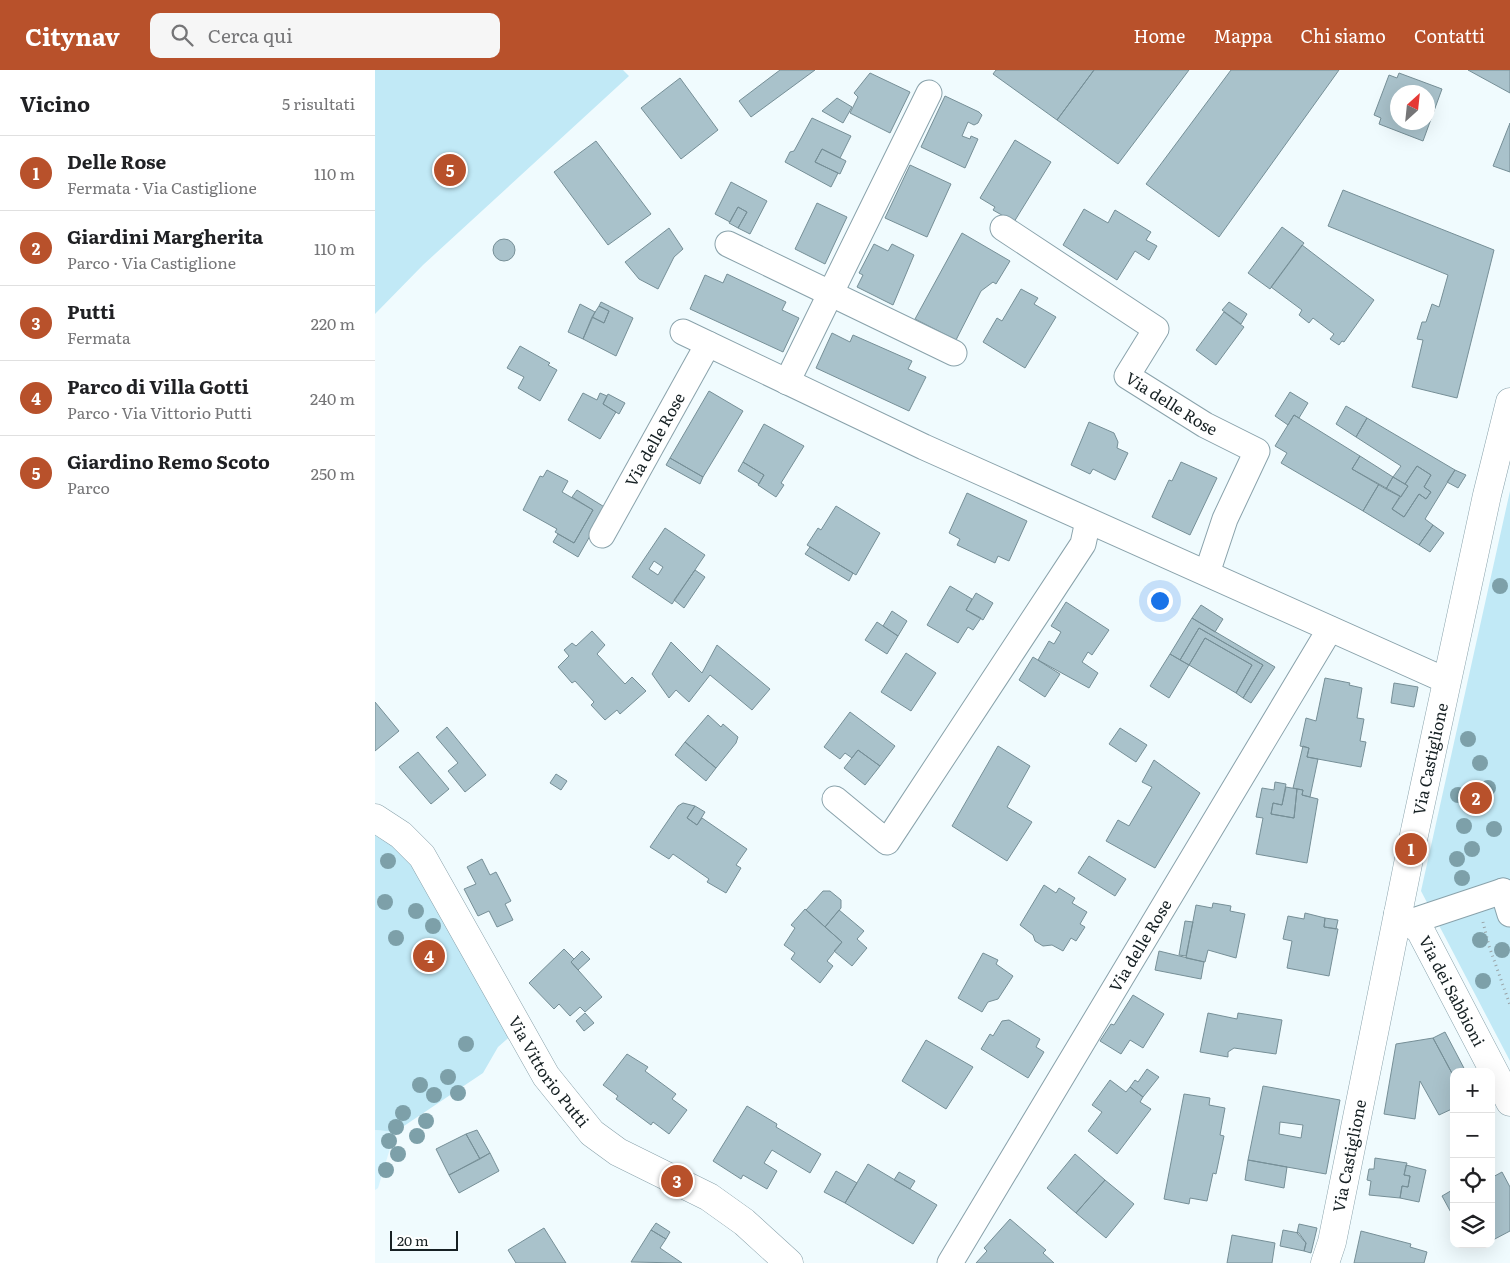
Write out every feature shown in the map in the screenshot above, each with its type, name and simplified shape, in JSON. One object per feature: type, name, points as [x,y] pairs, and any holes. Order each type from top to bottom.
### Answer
[{"type":"street","points":[[787,382],[929,93]]},
{"type":"street","name":"Via delle Rose","points":[[1003,228],[1156,329],[1127,376],[1205,425],[1257,451],[1225,519],[1207,573]]},
{"type":"street","points":[[728,244],[954,353]]},
{"type":"street","points":[[683,332],[924,447],[1447,681]]},
{"type":"street","name":"Via delle Rose","points":[[602,535],[708,344]]},
{"type":"street","name":"Via Castiglione","points":[[1325,1263],[1332,1242],[1404,918],[1447,681],[1510,402]]},
{"type":"street","points":[[835,799],[887,842],[1083,544],[1088,521]]},
{"type":"street","name":"Via delle Rose","points":[[951,1263],[1330,628]]},
{"type":"street","name":"Via Vittorio Putti","points":[[375,818],[401,835],[422,856],[546,1076],[592,1132],[618,1152],[709,1197],[744,1222],[789,1263]]},
{"type":"street","points":[[1404,918],[1508,893]]},
{"type":"street","name":"Via dei Sabbioni","points":[[1404,918],[1420,930],[1510,1102]]},
{"type":"path","points":[[1478,900],[1489,946],[1510,1005]]},
{"type":"shaded area","points":[[375,70],[623,70],[629,76],[423,265],[375,314]]},
{"type":"shaded area","points":[[1510,491],[1510,1061],[1421,891]]},
{"type":"shaded area","points":[[375,816],[395,823],[521,1027],[498,1047],[483,1073],[395,1132],[375,1130]]},
{"type":"shaded area","points":[[375,1130],[395,1132],[378,1188],[375,1190]]},
{"type":"building","points":[[780,70],[815,70],[751,117],[739,101]]},
{"type":"building","points":[[996,70],[1094,70],[1057,120],[993,74]]},
{"type":"building","points":[[1094,70],[1189,70],[1118,164],[1057,120]]},
{"type":"building","points":[[1231,70],[1339,70],[1219,237],[1146,184]]},
{"type":"building","points":[[1468,70],[1510,70],[1510,93]]},
{"type":"building","points":[[870,73],[910,92],[890,133],[850,113],[858,97],[854,93]]},
{"type":"building","points":[[1399,73],[1431,85],[1390,85],[1390,128],[1379,124],[1381,118],[1374,115],[1389,75],[1397,78]]},
{"type":"building","points":[[680,78],[718,130],[681,159],[641,108]]},
{"type":"building","points":[[1435,86],[1442,89],[1435,108]]},
{"type":"building","points":[[945,96],[982,115],[978,123],[974,125],[968,122],[962,136],[970,139],[971,136],[978,139],[965,168],[921,147]]},
{"type":"building","points":[[837,98],[852,107],[843,123],[822,111]]},
{"type":"building","points":[[812,118],[851,136],[840,158],[822,149],[815,162],[838,173],[831,187],[785,162],[790,152],[794,151]]},
{"type":"building","points":[[1510,123],[1510,172],[1493,166]]},
{"type":"building","points":[[1395,130],[1427,130],[1423,141]]},
{"type":"building","points":[[1015,140],[1051,162],[1014,222],[993,210],[995,207],[980,198]]},
{"type":"building","points":[[596,141],[651,214],[608,245],[554,172]]},
{"type":"building","points":[[822,149],[846,161],[840,174],[815,162]]},
{"type":"building","points":[[910,165],[951,184],[927,237],[885,218]]},
{"type":"building","points":[[731,182],[767,201],[750,234],[738,228],[747,212],[738,207],[730,222],[715,214]]},
{"type":"building","points":[[1343,190],[1494,250],[1457,398],[1412,387],[1423,340],[1417,339],[1422,322],[1426,322],[1432,304],[1439,307],[1448,275],[1328,226]]},
{"type":"building","points":[[817,203],[847,217],[825,264],[795,249]]},
{"type":"building","points":[[738,207],[747,212],[738,228],[729,223]]},
{"type":"building","points":[[1084,209],[1108,223],[1115,210],[1151,232],[1146,240],[1157,246],[1149,260],[1135,251],[1117,280],[1063,245]]},
{"type":"building","points":[[1282,227],[1304,243],[1270,289],[1248,273]]},
{"type":"building","points":[[669,228],[683,249],[674,257],[658,289],[639,279],[625,262]]},
{"type":"building","points":[[962,233],[1010,261],[996,284],[993,282],[981,291],[956,340],[915,319]]},
{"type":"building","points":[[504,239],[512,242],[515,250],[512,258],[504,261],[496,258],[493,250],[496,242]]},
{"type":"building","points":[[874,244],[888,251],[892,244],[914,255],[893,305],[857,287],[863,275],[859,273]]},
{"type":"building","points":[[1302,245],[1374,300],[1344,342],[1342,341],[1339,345],[1330,339],[1334,334],[1313,318],[1309,323],[1299,315],[1302,310],[1271,287]]},
{"type":"building","points":[[727,274],[786,302],[782,310],[799,318],[783,352],[690,309],[705,275],[723,283]]},
{"type":"building","points":[[1021,289],[1038,298],[1034,304],[1056,317],[1025,368],[983,342],[997,318],[1002,321]]},
{"type":"building","points":[[601,302],[633,318],[616,356],[583,339],[592,317],[604,323],[609,311],[599,306]]},
{"type":"building","points":[[1229,302],[1247,314],[1241,324],[1222,310]]},
{"type":"building","points":[[580,304],[595,312],[583,339],[568,332]]},
{"type":"building","points":[[599,306],[609,311],[604,323],[592,317]]},
{"type":"building","points":[[1224,312],[1244,327],[1216,365],[1196,350]]},
{"type":"building","points":[[832,333],[850,342],[853,335],[912,361],[908,369],[926,377],[909,411],[816,368]]},
{"type":"building","points":[[520,346],[550,363],[548,365],[557,370],[540,401],[518,388],[524,377],[507,368]]},
{"type":"building","points":[[709,391],[743,411],[703,477],[670,458]]},
{"type":"building","points":[[1290,392],[1308,403],[1299,418],[1294,415],[1288,425],[1275,416]]},
{"type":"building","points":[[583,393],[597,400],[600,393],[607,396],[603,404],[616,412],[600,439],[568,420]]},
{"type":"building","points":[[608,394],[625,403],[619,414],[603,404]]},
{"type":"building","points":[[1346,406],[1367,418],[1356,437],[1336,424]]},
{"type":"building","points":[[1294,415],[1360,456],[1352,469],[1379,484],[1363,511],[1281,463],[1287,453],[1275,446]]},
{"type":"building","points":[[1367,418],[1455,470],[1425,519],[1433,525],[1419,545],[1363,511],[1379,484],[1400,496],[1392,509],[1404,517],[1419,494],[1426,499],[1431,492],[1424,487],[1431,475],[1417,466],[1405,484],[1393,477],[1401,466],[1356,437]]},
{"type":"building","points":[[1089,422],[1114,433],[1118,442],[1117,448],[1128,453],[1115,480],[1093,469],[1090,474],[1071,465]]},
{"type":"building","points":[[764,424],[804,446],[781,483],[784,485],[776,497],[758,485],[764,475],[743,462]]},
{"type":"building","points":[[1360,456],[1393,477],[1386,489],[1352,469]]},
{"type":"building","points":[[670,458],[703,477],[700,484],[666,465]]},
{"type":"building","points":[[743,462],[764,475],[759,484],[738,471]]},
{"type":"building","points":[[1181,462],[1217,478],[1190,535],[1152,517],[1169,480],[1172,481]]},
{"type":"building","points":[[1417,466],[1431,475],[1424,487],[1431,492],[1426,499],[1419,494],[1404,517],[1392,509],[1408,486],[1405,484]]},
{"type":"building","points":[[547,470],[568,481],[562,492],[593,510],[574,543],[555,532],[557,529],[523,510],[540,476],[543,477]]},
{"type":"building","points":[[1455,470],[1466,475],[1458,488],[1447,482]]},
{"type":"building","points":[[1393,477],[1408,486],[1401,497],[1386,489]]},
{"type":"building","points":[[577,490],[606,508],[578,557],[553,542],[558,534],[574,543],[593,510],[572,497]]},
{"type":"building","points":[[967,493],[1027,521],[1009,561],[998,556],[995,563],[957,545],[960,539],[949,533]]},
{"type":"building","points":[[836,506],[880,533],[856,575],[807,545],[818,528],[821,530]]},
{"type":"building","points":[[1433,525],[1444,533],[1430,552],[1419,545]]},
{"type":"building","points":[[665,528],[705,555],[672,604],[632,577]],"holes":[[[654,561],[663,567],[658,575],[649,569]]]},
{"type":"building","points":[[810,547],[853,573],[849,581],[805,554]]},
{"type":"building","points":[[695,570],[705,577],[684,608],[674,600]]},
{"type":"building","points":[[950,586],[972,599],[966,610],[981,618],[973,630],[968,627],[958,643],[927,625]]},
{"type":"building","points":[[976,593],[993,603],[983,620],[966,610]]},
{"type":"building","points":[[1066,602],[1109,630],[1092,655],[1088,652],[1082,662],[1098,673],[1089,688],[1038,660],[1049,641],[1054,644],[1061,632],[1051,626]]},
{"type":"building","points":[[1201,605],[1223,619],[1215,632],[1192,618]]},
{"type":"building","points":[[892,611],[907,621],[898,636],[883,626]]},
{"type":"building","points":[[1192,618],[1275,667],[1251,703],[1243,698],[1263,665],[1199,628],[1180,660],[1170,654]]},
{"type":"building","points":[[877,622],[898,636],[887,654],[865,640]]},
{"type":"building","points":[[1199,628],[1263,665],[1243,698],[1236,693],[1252,665],[1205,638],[1189,665],[1180,660]]},
{"type":"building","points":[[592,631],[605,645],[597,654],[625,684],[632,677],[646,691],[620,714],[617,710],[605,720],[591,705],[594,702],[575,681],[572,683],[558,667],[569,656],[564,650],[572,643],[576,646]]},
{"type":"building","points":[[1205,638],[1252,665],[1236,693],[1189,665]]},
{"type":"building","points":[[671,642],[702,673],[717,645],[770,689],[752,710],[710,675],[689,702],[676,690],[669,698],[652,674]]},
{"type":"building","points":[[906,653],[936,673],[911,711],[881,692]]},
{"type":"building","points":[[1170,654],[1189,665],[1169,698],[1150,686]]},
{"type":"building","points":[[1033,657],[1060,674],[1045,697],[1019,680]]},
{"type":"building","points":[[1325,678],[1350,683],[1349,685],[1362,688],[1357,718],[1364,719],[1360,741],[1366,742],[1361,767],[1307,757],[1309,748],[1300,746],[1306,718],[1316,721]]},
{"type":"building","points":[[1394,683],[1418,687],[1414,707],[1391,703]]},
{"type":"building","points":[[375,702],[399,731],[375,751]]},
{"type":"building","points":[[850,712],[895,746],[880,766],[858,750],[852,758],[845,753],[840,759],[824,747]]},
{"type":"building","points":[[708,715],[721,727],[723,724],[738,737],[736,743],[716,768],[685,742]]},
{"type":"building","points":[[447,727],[486,775],[465,792],[448,771],[458,763],[436,737]]},
{"type":"building","points":[[1120,728],[1147,745],[1136,762],[1109,744]]},
{"type":"building","points":[[685,742],[716,768],[706,781],[675,755]]},
{"type":"building","points":[[998,746],[1030,766],[1007,807],[1032,822],[1007,861],[952,826]]},
{"type":"building","points":[[1303,746],[1309,748],[1307,757],[1318,759],[1310,797],[1302,795],[1303,790],[1293,788]]},
{"type":"building","points":[[858,750],[880,766],[865,785],[844,768]]},
{"type":"building","points":[[418,752],[449,789],[431,804],[399,767]]},
{"type":"building","points":[[1154,760],[1200,793],[1155,868],[1106,841],[1118,820],[1129,826],[1152,787],[1142,782]]},
{"type":"building","points":[[556,774],[567,781],[561,790],[550,783]]},
{"type":"building","points":[[1275,782],[1286,784],[1282,805],[1273,803],[1271,814],[1294,818],[1297,789],[1303,790],[1302,795],[1318,799],[1307,863],[1256,854],[1263,818],[1256,817],[1262,788],[1274,790]]},
{"type":"building","points":[[1286,787],[1297,789],[1294,818],[1271,814],[1273,803],[1282,805]]},
{"type":"building","points":[[683,803],[695,806],[687,818],[697,825],[702,818],[747,849],[736,865],[741,868],[726,893],[707,882],[709,879],[673,854],[669,859],[650,847],[678,806]]},
{"type":"building","points":[[695,806],[705,812],[697,825],[687,818]]},
{"type":"building","points":[[1089,856],[1126,879],[1115,896],[1078,873]]},
{"type":"building","points":[[482,859],[490,875],[496,872],[511,901],[505,904],[513,920],[497,927],[489,911],[478,916],[464,889],[476,884],[467,867]]},
{"type":"building","points":[[1044,885],[1056,893],[1059,888],[1075,898],[1072,903],[1087,912],[1080,924],[1085,927],[1076,941],[1071,938],[1063,951],[1052,945],[1043,946],[1035,941],[1033,935],[1020,925]]},
{"type":"building","points":[[823,891],[830,891],[841,900],[841,908],[825,927],[806,910]]},
{"type":"building","points":[[1213,903],[1231,906],[1230,911],[1245,914],[1236,958],[1208,950],[1205,962],[1186,958],[1196,905],[1212,908]]},
{"type":"building","points":[[805,909],[842,942],[827,961],[833,966],[820,983],[791,959],[795,953],[784,945],[795,928],[791,925]]},
{"type":"building","points":[[839,910],[864,931],[857,939],[867,948],[852,966],[834,951],[842,942],[825,927]]},
{"type":"building","points":[[1305,913],[1325,918],[1324,927],[1338,929],[1329,976],[1287,968],[1292,941],[1283,939],[1288,916],[1304,919]]},
{"type":"building","points":[[1325,918],[1338,920],[1336,929],[1324,927]]},
{"type":"building","points":[[1185,921],[1193,922],[1186,956],[1179,955]]},
{"type":"building","points":[[564,949],[574,959],[571,962],[602,997],[585,1012],[580,1007],[570,1016],[559,1004],[554,1009],[529,983]]},
{"type":"building","points":[[582,951],[590,959],[578,970],[571,962]]},
{"type":"building","points":[[1159,951],[1204,962],[1201,979],[1155,970]]},
{"type":"building","points":[[983,953],[998,960],[996,964],[1013,976],[998,999],[988,1002],[982,1012],[958,998]]},
{"type":"building","points":[[1133,995],[1164,1014],[1143,1048],[1130,1040],[1121,1054],[1100,1041],[1111,1024],[1114,1025]]},
{"type":"building","points":[[585,1013],[594,1023],[584,1031],[576,1021]]},
{"type":"building","points":[[1208,1013],[1237,1019],[1238,1013],[1282,1020],[1276,1054],[1234,1048],[1228,1052],[1228,1057],[1200,1052]]},
{"type":"building","points":[[1009,1020],[1040,1039],[1036,1047],[1044,1052],[1028,1078],[981,1049],[990,1034],[993,1036],[1002,1021]]},
{"type":"building","points":[[1445,1032],[1464,1068],[1450,1068],[1450,1070],[1433,1038]]},
{"type":"building","points":[[1433,1038],[1450,1070],[1450,1110],[1439,1115],[1420,1081],[1415,1119],[1384,1114],[1396,1044]]},
{"type":"building","points":[[926,1040],[973,1067],[946,1109],[902,1081]]},
{"type":"building","points":[[627,1054],[648,1067],[645,1071],[676,1094],[672,1099],[687,1110],[669,1134],[653,1122],[651,1125],[616,1099],[618,1096],[603,1085]]},
{"type":"building","points":[[1147,1069],[1159,1077],[1143,1097],[1130,1087],[1135,1080],[1138,1082]]},
{"type":"building","points":[[1110,1080],[1126,1092],[1130,1087],[1143,1097],[1140,1102],[1151,1109],[1117,1154],[1088,1131],[1102,1112],[1092,1105]]},
{"type":"building","points":[[1263,1086],[1340,1100],[1326,1174],[1248,1160]],"holes":[[[1280,1122],[1303,1125],[1301,1138],[1279,1134]]]},
{"type":"building","points":[[1184,1094],[1210,1098],[1209,1105],[1225,1108],[1220,1135],[1224,1136],[1216,1174],[1213,1173],[1207,1201],[1190,1198],[1189,1204],[1164,1199]]},
{"type":"building","points":[[747,1106],[777,1124],[776,1127],[821,1154],[810,1173],[772,1150],[764,1163],[777,1171],[767,1189],[743,1175],[741,1179],[713,1161]]},
{"type":"building","points":[[477,1130],[490,1153],[480,1159],[466,1134]]},
{"type":"building","points":[[466,1134],[480,1159],[449,1175],[436,1149]]},
{"type":"building","points":[[490,1153],[499,1171],[459,1193],[449,1175]]},
{"type":"building","points":[[1075,1154],[1105,1180],[1076,1213],[1047,1188]]},
{"type":"building","points":[[1375,1158],[1407,1163],[1404,1175],[1410,1176],[1408,1187],[1402,1186],[1400,1198],[1369,1195],[1371,1181],[1367,1180],[1369,1169],[1374,1169]]},
{"type":"building","points":[[1248,1160],[1287,1167],[1284,1188],[1245,1180]]},
{"type":"building","points":[[868,1164],[937,1205],[913,1244],[845,1203]]},
{"type":"building","points":[[1406,1165],[1426,1170],[1419,1202],[1400,1198],[1402,1186],[1408,1187],[1410,1176],[1404,1175]]},
{"type":"building","points":[[836,1171],[857,1183],[845,1203],[824,1192]]},
{"type":"building","points":[[899,1172],[915,1181],[910,1189],[894,1180]]},
{"type":"building","points":[[1502,1172],[1510,1187],[1510,1231],[1495,1239],[1495,1203],[1495,1176]]},
{"type":"building","points":[[1105,1180],[1134,1204],[1106,1238],[1076,1213]]},
{"type":"building","points":[[1450,1191],[1450,1211],[1442,1196]]},
{"type":"building","points":[[1010,1219],[1046,1250],[1043,1253],[1054,1263],[976,1263],[987,1251],[984,1248]]},
{"type":"building","points":[[656,1223],[670,1232],[666,1239],[651,1230]]},
{"type":"building","points":[[1299,1224],[1317,1228],[1311,1253],[1304,1251],[1306,1243],[1297,1233]]},
{"type":"building","points":[[544,1228],[566,1263],[516,1263],[508,1250]]},
{"type":"building","points":[[651,1230],[666,1239],[660,1248],[682,1263],[631,1262]]},
{"type":"building","points":[[1283,1230],[1299,1233],[1306,1243],[1304,1251],[1280,1246]]},
{"type":"building","points":[[1361,1231],[1411,1244],[1410,1247],[1427,1252],[1424,1263],[1354,1263]]},
{"type":"building","points":[[1232,1235],[1275,1243],[1272,1263],[1227,1263]]},
{"type":"place","name":"Giardino Remo Scoto","points":[[450,170]]},
{"type":"place","name":"Giardini Margherita","points":[[1476,798]]},
{"type":"place","name":"Delle Rose","points":[[1411,849]]},
{"type":"place","name":"Parco di Villa Gotti","points":[[429,956]]},
{"type":"place","name":"Putti","points":[[677,1181]]}]
